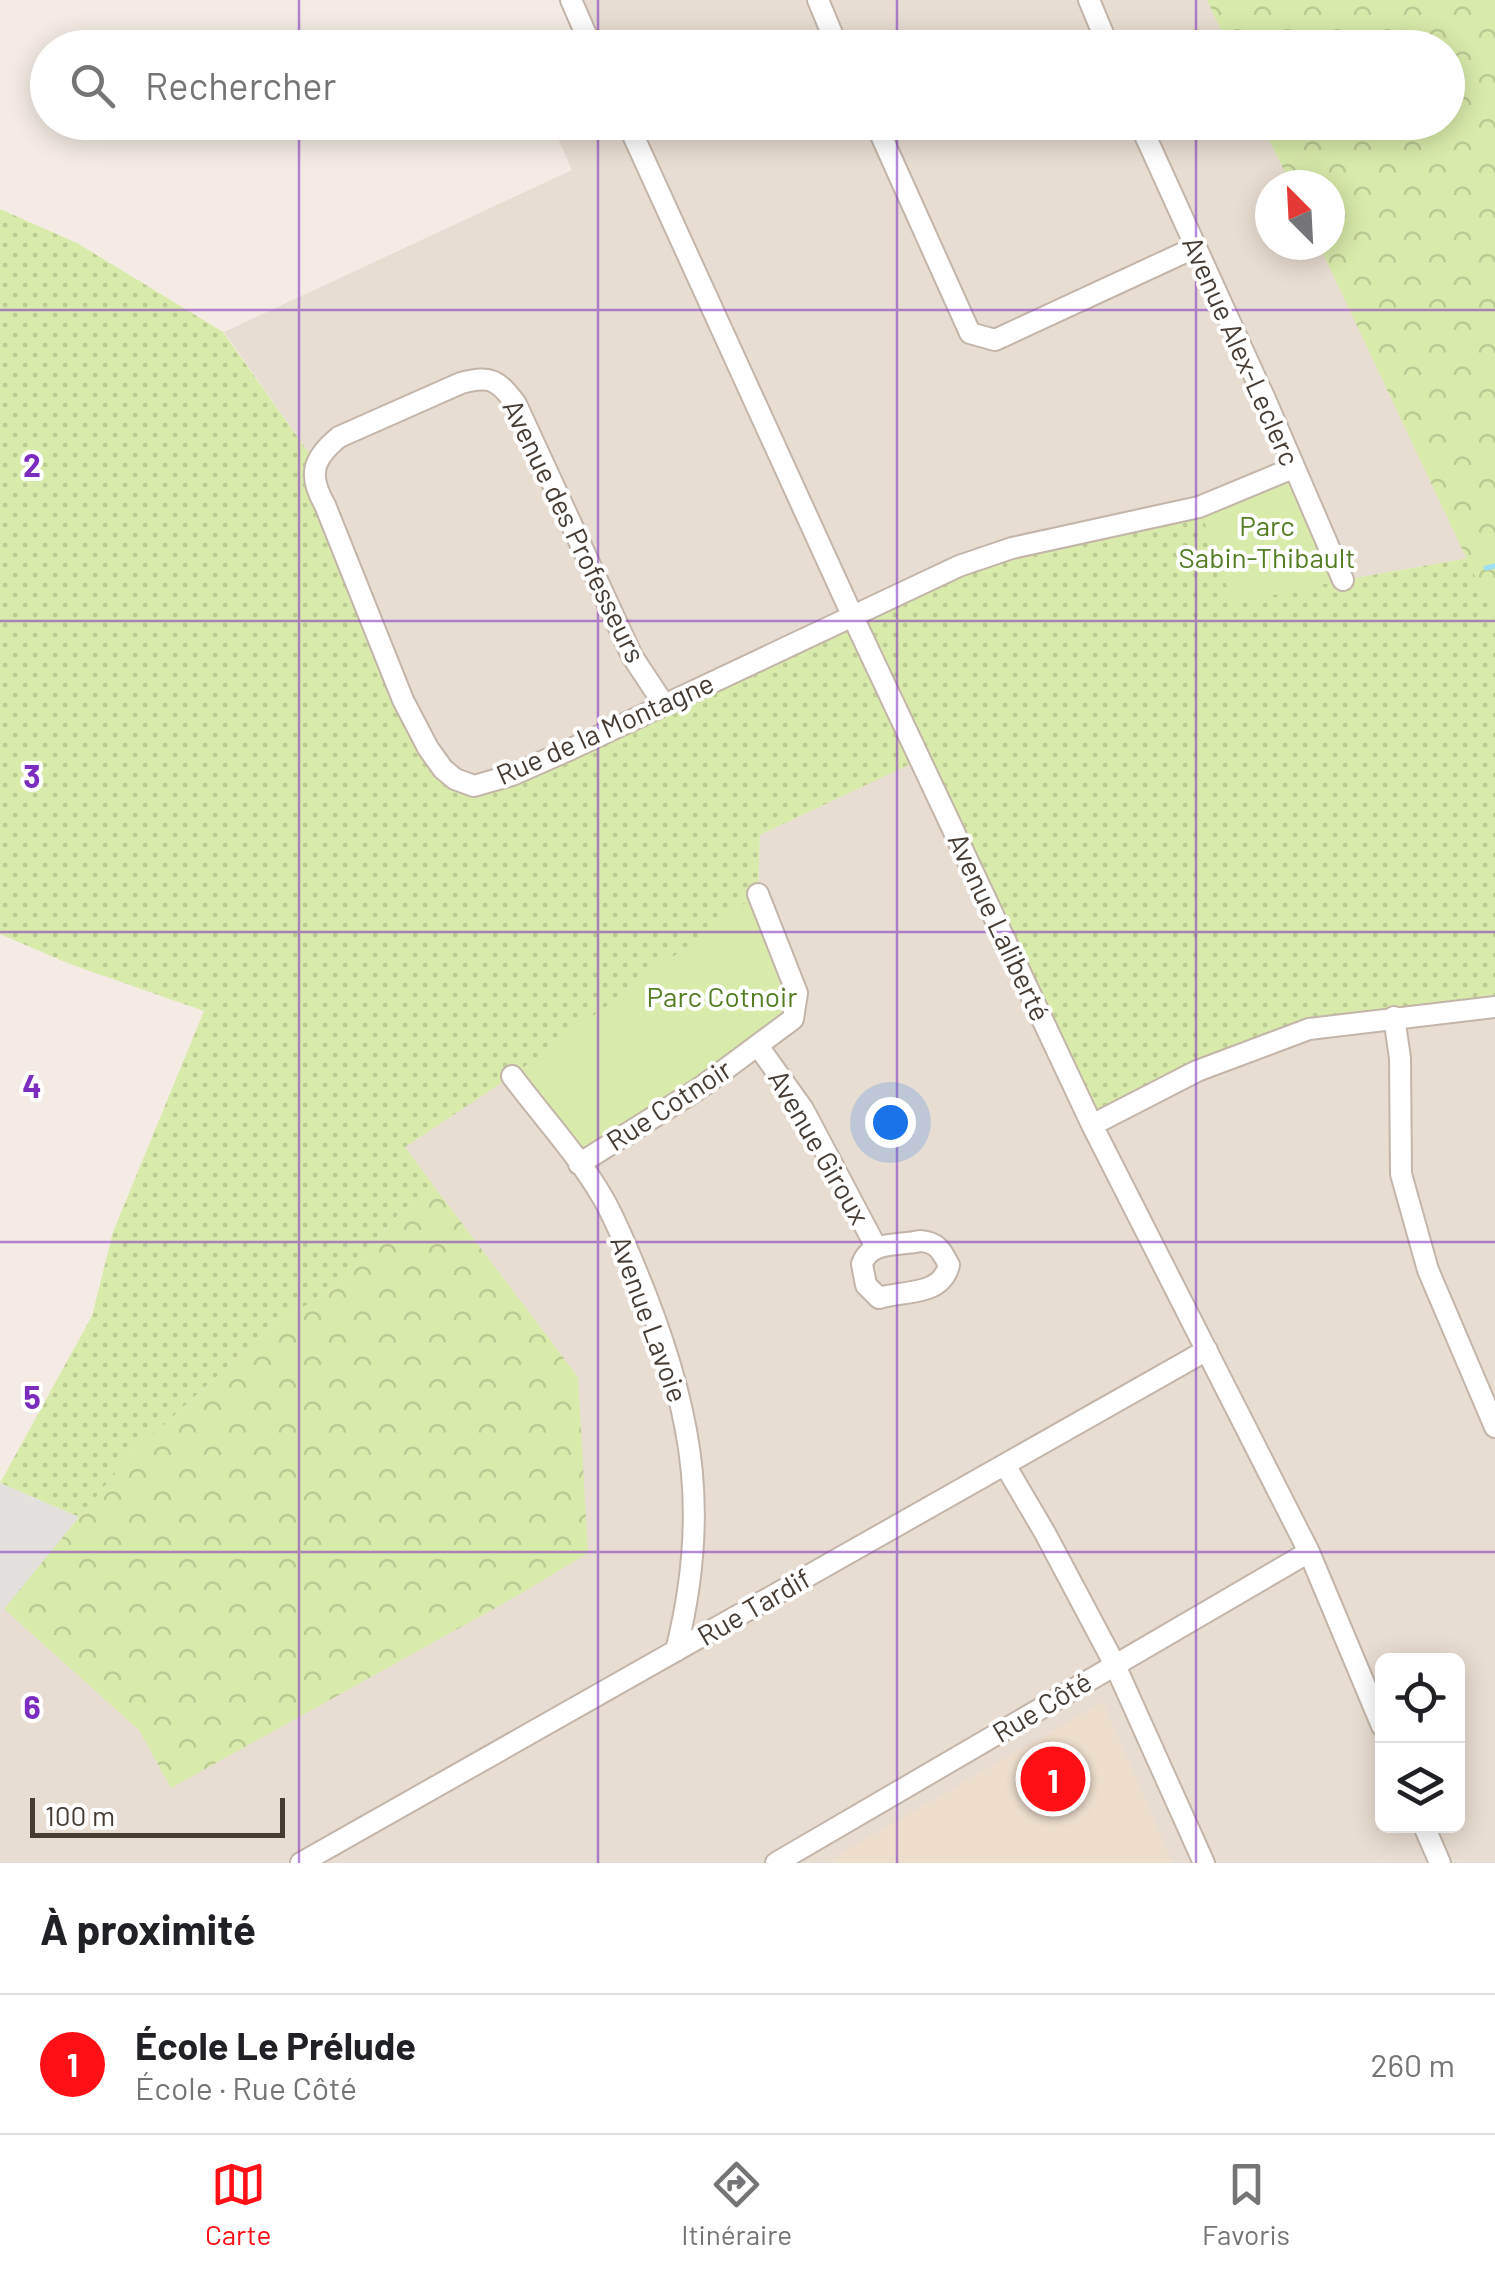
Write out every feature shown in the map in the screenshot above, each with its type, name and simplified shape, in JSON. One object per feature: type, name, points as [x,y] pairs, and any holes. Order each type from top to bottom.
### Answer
[{"type":"street","points":[[571,0],[584,30]]},
{"type":"street","points":[[818,0],[830,30]]},
{"type":"street","points":[[1089,0],[1102,30]]},
{"type":"street","name":"Avenue Laliberté","points":[[635,140],[853,617],[1092,1124],[1309,1552],[1375,1709]]},
{"type":"street","points":[[883,140],[970,333],[982,338],[995,340],[1026,327],[1196,247]]},
{"type":"street","name":"Avenue Alex-Leclerc","points":[[1148,140],[1266,400],[1342,580]]},
{"type":"street","name":"Avenue des Professeurs","points":[[316,464],[323,450],[369,423],[461,383],[479,378],[500,383],[524,421],[632,656],[663,703]]},
{"type":"street","name":"Rue de la Montagne","points":[[316,464],[315,488],[326,505],[402,700],[428,748],[455,779],[474,786],[512,775],[986,556],[1199,507],[1292,468]]},
{"type":"street","name":"Avenue Giroux","points":[[758,894],[797,993],[793,1019],[758,1046],[802,1108],[876,1247]]},
{"type":"street","points":[[1092,1124],[1153,1092],[1264,1043],[1309,1028],[1495,1007]]},
{"type":"street","points":[[1394,1016],[1400,1058],[1400,1174],[1428,1270],[1495,1428]]},
{"type":"street","name":"Rue Cotnoir","points":[[579,1164],[700,1088],[758,1046]]},
{"type":"street","name":"Avenue Lavoie","points":[[512,1076],[602,1198],[663,1340],[690,1440],[694,1533],[690,1595],[676,1651]]},
{"type":"street","name":"Rue Tardif","points":[[301,1863],[1207,1350]]},
{"type":"street","points":[[1005,1465],[1046,1533],[1114,1664],[1204,1863]]},
{"type":"street","name":"Rue Côté","points":[[783,1861],[1309,1552]]},
{"type":"street","points":[[1427,1833],[1440,1863]]},
{"type":"shaded area","points":[[571,0],[1207,0],[1221,30],[582,30]]},
{"type":"shaded area","points":[[559,140],[1269,140],[1284,170],[1255,170],[1255,260],[1326,260],[1469,558],[1343,580],[474,786],[428,748],[316,463],[224,332],[572,170]]},
{"type":"shaded area","points":[[920,759],[1264,1043],[1495,1007],[1495,1863],[0,1863],[3,1608],[139,1730],[578,1377],[404,1147],[512,1076],[758,894],[760,835]]},
{"type":"shaded area","points":[[0,1483],[79,1517],[0,1614]]},
{"type":"shaded area","points":[[1103,1702],[1173,1863],[830,1863],[836,1856]]},
{"type":"green space","points":[[1207,0],[1495,0],[1495,619],[1326,260],[1345,260],[1345,170],[1284,170],[1269,140],[1465,140],[1465,30],[1221,30]]},
{"type":"green space","points":[[0,209],[77,243],[223,332],[316,463],[428,748],[474,786],[922,583],[1199,507],[1343,580],[1469,558],[1495,619],[1495,1007],[1309,1029],[1092,1125],[919,760],[760,835],[758,894],[512,1076],[405,1147],[436,1189],[401,1211],[339,1287],[276,1322],[129,1457],[79,1517],[0,1483],[92,1316],[113,1232],[204,1011],[70,964],[0,934]]},
{"type":"green space","name":"Parc Sabin-Thibault","points":[[1293,468],[1343,580],[1233,604],[1199,507]]},
{"type":"green space","name":"Parc Cotnoir","points":[[758,894],[797,993],[793,1019],[579,1164],[512,1076]]},
{"type":"green space","points":[[436,1189],[578,1377],[588,1553],[171,1788],[139,1730],[3,1608],[129,1457],[276,1322],[339,1287],[401,1211]]},
{"type":"waterway","points":[[1486,568],[1495,566]]},
{"type":"place","name":"École Le Prélude","points":[[1053,1779]]}]
